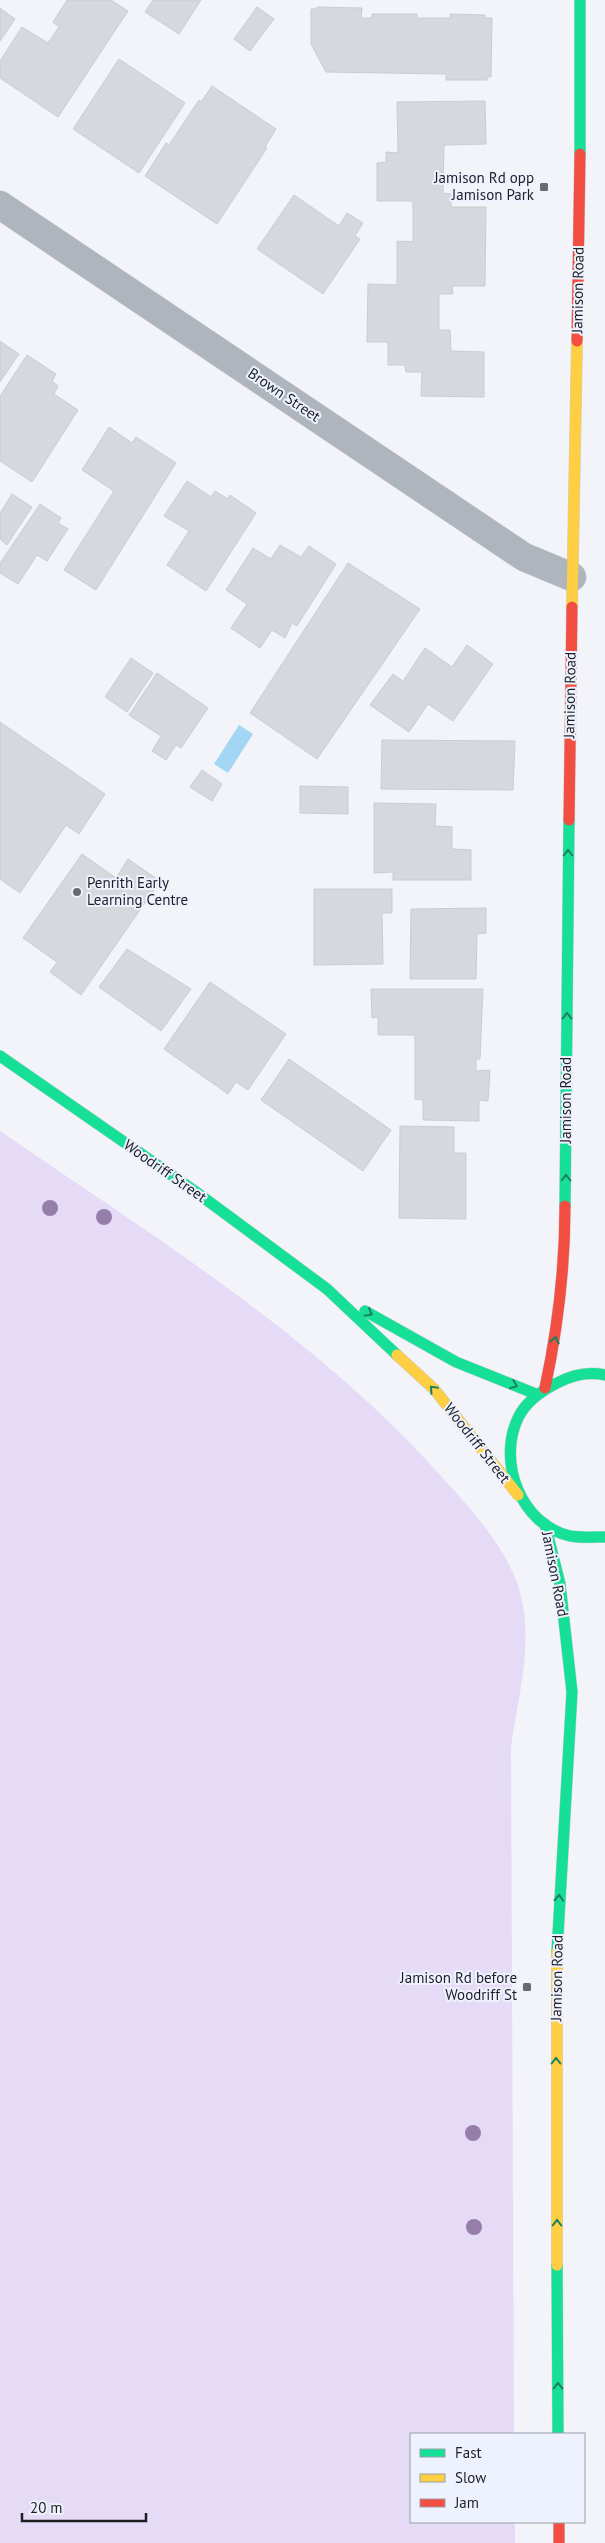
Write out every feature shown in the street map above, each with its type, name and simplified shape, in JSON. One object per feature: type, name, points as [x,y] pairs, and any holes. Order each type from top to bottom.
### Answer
[{"type":"main road","name":"Jamison Road","points":[[540,1391],[557,1331],[565,1257],[572,577],[580,189],[580,0]]},
{"type":"main road","name":"Woodriff Street","points":[[0,1056],[196,1192],[327,1289],[434,1389],[536,1518],[545,1524]]},
{"type":"main road","name":"Woodriff Street","points":[[327,1289],[456,1362],[540,1391]]},
{"type":"main road","points":[[518,1495],[509,1468],[510,1439],[521,1412],[540,1391],[555,1381],[577,1374],[605,1375]]},
{"type":"main road","name":"Jamison Road","points":[[545,1524],[561,1594],[572,1692],[556,1966],[558,2433]]},
{"type":"main road","points":[[545,1524],[560,1533],[588,1540],[605,1537]]},
{"type":"main road","points":[[558,2523],[559,2543]]},
{"type":"street","name":"Brown Street","points":[[0,205],[524,557],[572,577]]},
{"type":"shaded area","points":[[0,1131],[178,1253],[294,1338],[349,1385],[401,1434],[470,1509],[499,1547],[514,1575],[524,1608],[525,1648],[524,1668],[511,1747],[514,2433],[410,2433],[410,2523],[515,2523],[515,2543],[0,2543]]},
{"type":"water","points":[[239,725],[253,734],[228,773],[214,764]]},
{"type":"building","points":[[67,0],[111,0],[128,11],[58,117],[0,78],[0,61],[22,27],[48,43],[59,27],[53,22]]},
{"type":"building","points":[[153,0],[201,0],[179,34],[145,12]]},
{"type":"building","points":[[257,7],[274,19],[250,51],[234,39]]},
{"type":"building","points":[[317,7],[362,8],[361,18],[372,18],[372,14],[417,14],[417,18],[450,18],[450,14],[485,15],[485,18],[492,18],[491,77],[487,77],[487,80],[446,80],[446,74],[326,72],[311,44],[311,9],[317,9]]},
{"type":"building","points":[[0,8],[15,19],[0,41]]},
{"type":"building","points":[[119,59],[185,103],[139,173],[73,129]]},
{"type":"building","points":[[212,86],[276,129],[265,147],[267,148],[217,224],[145,176],[166,143],[169,145],[199,100],[201,102]]},
{"type":"building","points":[[485,101],[486,144],[444,145],[443,193],[451,194],[451,207],[486,207],[485,286],[452,286],[453,294],[439,294],[439,330],[450,330],[451,351],[484,352],[484,397],[421,396],[422,372],[406,372],[405,365],[388,365],[388,342],[367,342],[368,284],[397,285],[397,241],[413,242],[413,201],[377,201],[377,163],[386,162],[386,152],[398,153],[397,102]]},
{"type":"building","points":[[294,195],[339,226],[347,213],[363,223],[355,236],[360,239],[323,294],[257,249]]},
{"type":"building","points":[[0,341],[19,354],[0,382]]},
{"type":"building","points":[[27,355],[56,374],[52,381],[58,386],[54,394],[78,410],[32,482],[0,461],[0,396]]},
{"type":"building","points":[[109,427],[132,443],[136,437],[176,463],[96,590],[64,570],[114,491],[82,470]]},
{"type":"building","points":[[187,481],[211,497],[215,491],[228,499],[230,495],[256,513],[206,591],[167,565],[189,531],[164,516]]},
{"type":"building","points":[[12,494],[32,507],[7,545],[0,539],[0,513]]},
{"type":"building","points":[[40,504],[61,518],[58,523],[68,529],[47,561],[37,555],[18,584],[0,573],[0,563]]},
{"type":"building","points":[[280,545],[301,557],[309,546],[336,564],[297,626],[292,623],[285,638],[272,630],[260,648],[231,628],[247,604],[226,590],[253,548],[271,559]]},
{"type":"building","points":[[348,563],[420,609],[317,759],[250,713]]},
{"type":"building","points":[[467,645],[493,664],[453,721],[428,704],[409,732],[370,705],[393,674],[403,681],[425,648],[452,667]]},
{"type":"building","points":[[131,658],[153,673],[127,712],[105,697]]},
{"type":"building","points":[[157,673],[208,708],[181,748],[176,745],[166,760],[152,751],[161,736],[129,715]]},
{"type":"building","points":[[0,722],[105,794],[79,834],[66,825],[20,893],[0,879]]},
{"type":"building","points":[[382,740],[515,741],[513,790],[381,789]]},
{"type":"building","points":[[202,770],[222,784],[212,801],[190,787]]},
{"type":"building","points":[[300,786],[348,787],[348,814],[300,813]]},
{"type":"building","points":[[374,803],[436,804],[435,826],[452,827],[452,849],[471,850],[471,880],[393,880],[393,872],[374,873]]},
{"type":"building","points":[[82,854],[116,878],[128,859],[160,881],[81,995],[50,972],[57,962],[23,938]]},
{"type":"building","points":[[314,889],[392,889],[392,913],[382,913],[383,964],[314,965]]},
{"type":"building","points":[[486,908],[486,933],[477,934],[476,979],[410,979],[411,909]]},
{"type":"building","points":[[127,949],[191,989],[161,1031],[99,987]]},
{"type":"building","points":[[210,982],[286,1034],[248,1090],[236,1082],[228,1094],[164,1049]]},
{"type":"building","points":[[371,989],[483,989],[480,1059],[476,1059],[476,1071],[490,1070],[488,1101],[479,1100],[479,1121],[423,1120],[423,1100],[415,1099],[415,1035],[378,1035],[378,1017],[372,1018]]},
{"type":"building","points":[[289,1059],[391,1130],[363,1171],[261,1100]]},
{"type":"building","points":[[400,1126],[454,1127],[454,1153],[466,1153],[466,1219],[399,1218]]},
{"type":"traffic: fast","points":[[580,0],[580,154]]},
{"type":"traffic: fast","points":[[565,1206],[569,820]]},
{"type":"traffic: fast","points":[[0,1056],[196,1192],[327,1289],[397,1355]]},
{"type":"traffic: fast","points":[[365,1311],[456,1362],[536,1394]]},
{"type":"traffic: fast","points":[[605,1375],[592,1373],[574,1376],[551,1386],[534,1397],[525,1406],[518,1418],[512,1435],[510,1453],[512,1472],[518,1489],[526,1505],[538,1519],[553,1530],[570,1536],[605,1537]]},
{"type":"traffic: fast","points":[[545,1524],[560,1584],[572,1692],[557,1952]]},
{"type":"traffic: fast","points":[[557,2265],[558,2433]]},
{"type":"traffic: slow","points":[[572,607],[577,341]]},
{"type":"traffic: slow","points":[[397,1355],[434,1389],[518,1495]]},
{"type":"traffic: slow","points":[[557,1952],[557,2265]]},
{"type":"traffic: jam","points":[[577,341],[580,154]]},
{"type":"traffic: jam","points":[[569,820],[572,607]]},
{"type":"traffic: jam","points":[[545,1388],[554,1343],[560,1297],[564,1252],[565,1206]]},
{"type":"traffic: jam","points":[[559,2523],[559,2543]]},
{"type":"place","name":"Jamison Rd opp Jamison Park","points":[[544,187]]},
{"type":"place","name":"Penrith Early Learning Centre","points":[[77,892]]},
{"type":"place","name":"Jamison Rd before Woodriff St","points":[[527,1987]]}]
